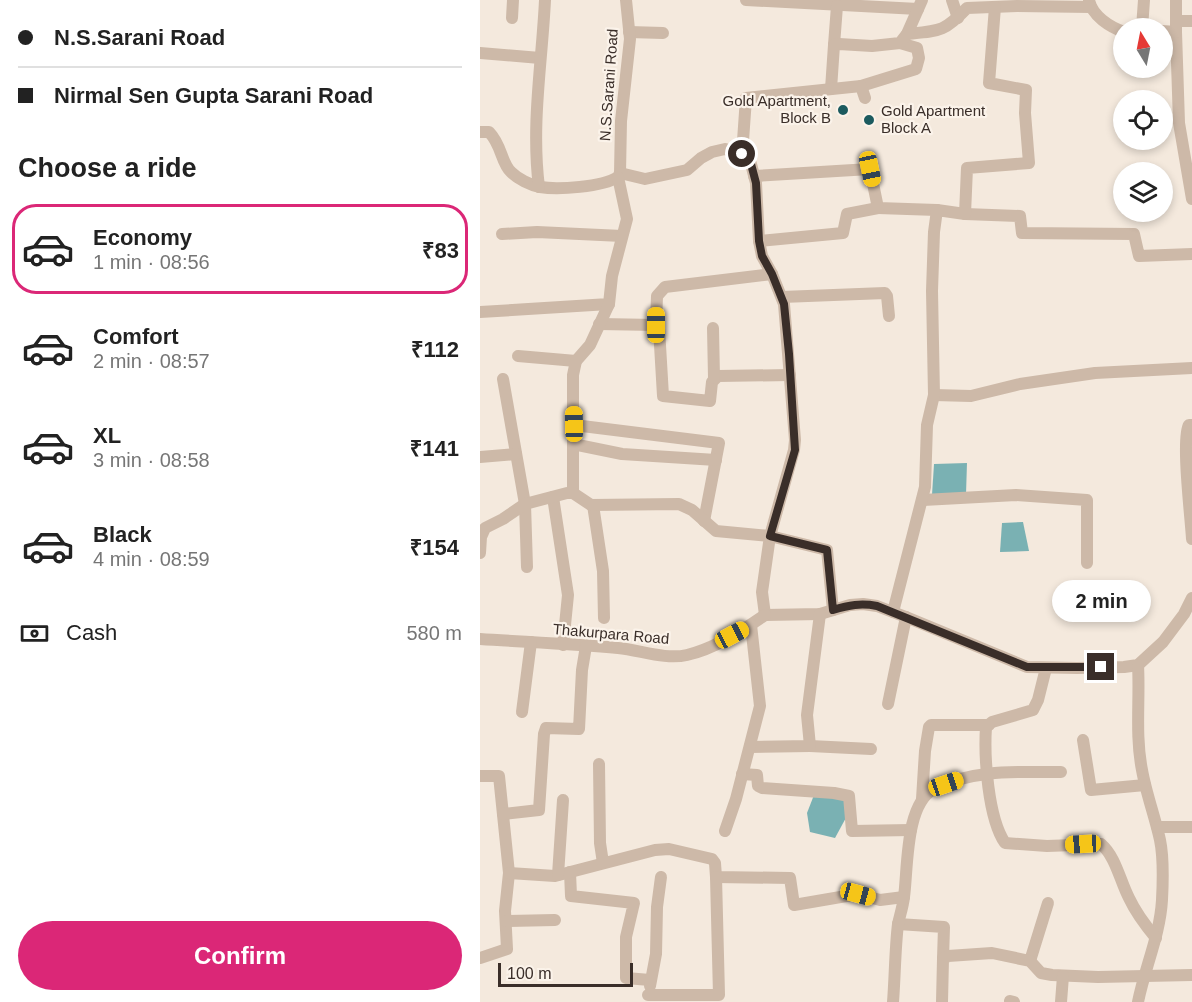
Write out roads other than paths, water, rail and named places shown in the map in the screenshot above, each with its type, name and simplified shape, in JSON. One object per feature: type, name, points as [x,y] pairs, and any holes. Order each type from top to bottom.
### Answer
[{"type":"street","points":[[512,18],[513,0]]},
{"type":"street","points":[[539,187],[536,97],[545,0]]},
{"type":"street","name":"N.S.Sarani Road","points":[[576,361],[590,345],[609,304],[612,276],[627,219],[619,175],[629,32],[626,0]]},
{"type":"street","points":[[746,0],[837,6],[920,4],[904,38]]},
{"type":"street","points":[[952,0],[958,18]]},
{"type":"street","points":[[1143,18],[1144,0]]},
{"type":"street","points":[[1176,0],[1179,123],[1192,199]]},
{"type":"street","points":[[834,45],[872,46],[939,31],[951,25],[967,8],[1090,3],[1113,27]]},
{"type":"street","points":[[831,89],[832,49],[837,6]]},
{"type":"street","points":[[965,214],[967,168],[1029,163],[1029,136],[1025,113],[1026,90],[989,83],[995,7]]},
{"type":"street","points":[[1173,27],[1192,21]]},
{"type":"street","points":[[629,32],[663,33]]},
{"type":"street","points":[[742,154],[746,98],[831,89],[863,92],[916,69],[919,58],[917,48],[904,38]]},
{"type":"street","points":[[480,53],[540,58]]},
{"type":"street","points":[[480,132],[489,132],[497,141],[508,170],[518,178],[539,187],[580,187],[605,183],[619,175],[645,179],[687,170],[701,158],[725,149],[742,154],[751,164],[762,256],[784,304],[795,450],[770,536],[762,592],[765,615],[820,614],[850,605],[877,606],[1027,667],[1046,668],[1138,664],[1163,642],[1184,614],[1192,597]]},
{"type":"street","points":[[754,176],[870,169],[878,208]]},
{"type":"street","points":[[759,241],[843,233],[847,214],[878,208],[1020,216],[1022,233],[1134,234],[1139,256],[1192,254]]},
{"type":"street","points":[[893,612],[923,500],[927,425],[934,395],[932,291],[936,210]]},
{"type":"street","points":[[502,234],[537,232],[622,236]]},
{"type":"street","points":[[713,328],[714,378],[710,401],[663,396],[659,328],[656,325],[657,296],[665,286],[772,274]]},
{"type":"street","points":[[782,297],[885,293],[889,316]]},
{"type":"street","points":[[480,312],[609,304]]},
{"type":"street","points":[[600,324],[656,325]]},
{"type":"street","points":[[518,356],[576,361],[573,375],[573,493]]},
{"type":"street","points":[[934,395],[971,396],[1020,384],[1095,373],[1192,368]]},
{"type":"street","points":[[714,378],[790,375]]},
{"type":"street","points":[[503,379],[525,504],[527,567]]},
{"type":"street","points":[[574,424],[719,443],[704,521]]},
{"type":"street","points":[[1192,425],[1185,430],[1185,453],[1192,539]]},
{"type":"street","points":[[573,444],[622,454],[716,460]]},
{"type":"street","points":[[480,457],[516,454]]},
{"type":"street","points":[[480,553],[481,537],[485,528],[525,504],[553,497],[573,493],[586,503],[593,505],[679,504],[692,510],[716,531],[770,536],[827,550],[833,610]]},
{"type":"street","points":[[923,500],[1016,495],[1087,500],[1087,563]]},
{"type":"street","points":[[553,497],[568,595],[563,645]]},
{"type":"street","points":[[593,505],[603,571],[604,618]]},
{"type":"street","points":[[810,746],[807,715],[820,614]]},
{"type":"street","name":"Thakurpara Road","points":[[480,639],[686,655],[713,645],[765,615]]},
{"type":"street","points":[[888,704],[906,616]]},
{"type":"street","points":[[725,831],[760,706],[751,625]]},
{"type":"street","points":[[522,712],[531,642]]},
{"type":"street","points":[[503,814],[539,810],[546,728],[579,729],[582,670],[586,646]]},
{"type":"street","points":[[1138,664],[1139,750],[1145,785],[1161,843],[1162,864],[1162,902],[1138,1002]]},
{"type":"street","points":[[894,1002],[898,924],[904,897],[911,830],[922,799],[929,727],[931,725],[988,725],[1033,710],[1038,700],[1046,668]]},
{"type":"street","points":[[988,725],[986,774],[992,807],[1005,843],[1047,846],[1101,843],[1108,851],[1128,897],[1155,938]]},
{"type":"street","points":[[1083,740],[1091,790],[1145,785]]},
{"type":"street","points":[[750,747],[810,746],[871,749]]},
{"type":"street","points":[[599,764],[600,843],[603,863]]},
{"type":"street","points":[[922,799],[934,789],[986,774],[1061,772]]},
{"type":"street","points":[[742,774],[757,776],[758,786],[762,788],[849,796],[852,831],[911,830]]},
{"type":"street","points":[[480,776],[499,776],[508,873],[507,949],[480,958]]},
{"type":"street","points":[[563,800],[564,874],[571,896],[634,903],[626,937],[626,978],[650,980]]},
{"type":"street","points":[[1157,827],[1192,827]]},
{"type":"street","points":[[508,873],[564,874],[642,852],[669,849],[712,859],[715,863],[716,877],[719,998],[648,999],[656,954],[657,907],[661,877]]},
{"type":"street","points":[[716,877],[790,878],[794,905],[858,894],[880,900],[904,897]]},
{"type":"street","points":[[1030,961],[1048,903]]},
{"type":"street","points":[[506,921],[555,920]]},
{"type":"street","points":[[898,924],[944,927],[942,1002]]},
{"type":"street","points":[[943,959],[948,956],[992,953],[1030,961],[1041,973],[1063,976],[1192,975]]},
{"type":"street","points":[[1061,1002],[1063,976]]},
{"type":"water","points":[[967,463],[966,494],[932,495],[934,464]]},
{"type":"water","points":[[1023,522],[1029,551],[1000,552],[1002,523]]},
{"type":"water","points":[[814,795],[843,797],[848,814],[835,838],[810,832],[807,813]]},
{"type":"place","name":"Gold Apartment, Block B","points":[[843,110]]},
{"type":"place","name":"Gold Apartment Block A","points":[[869,120]]}]
